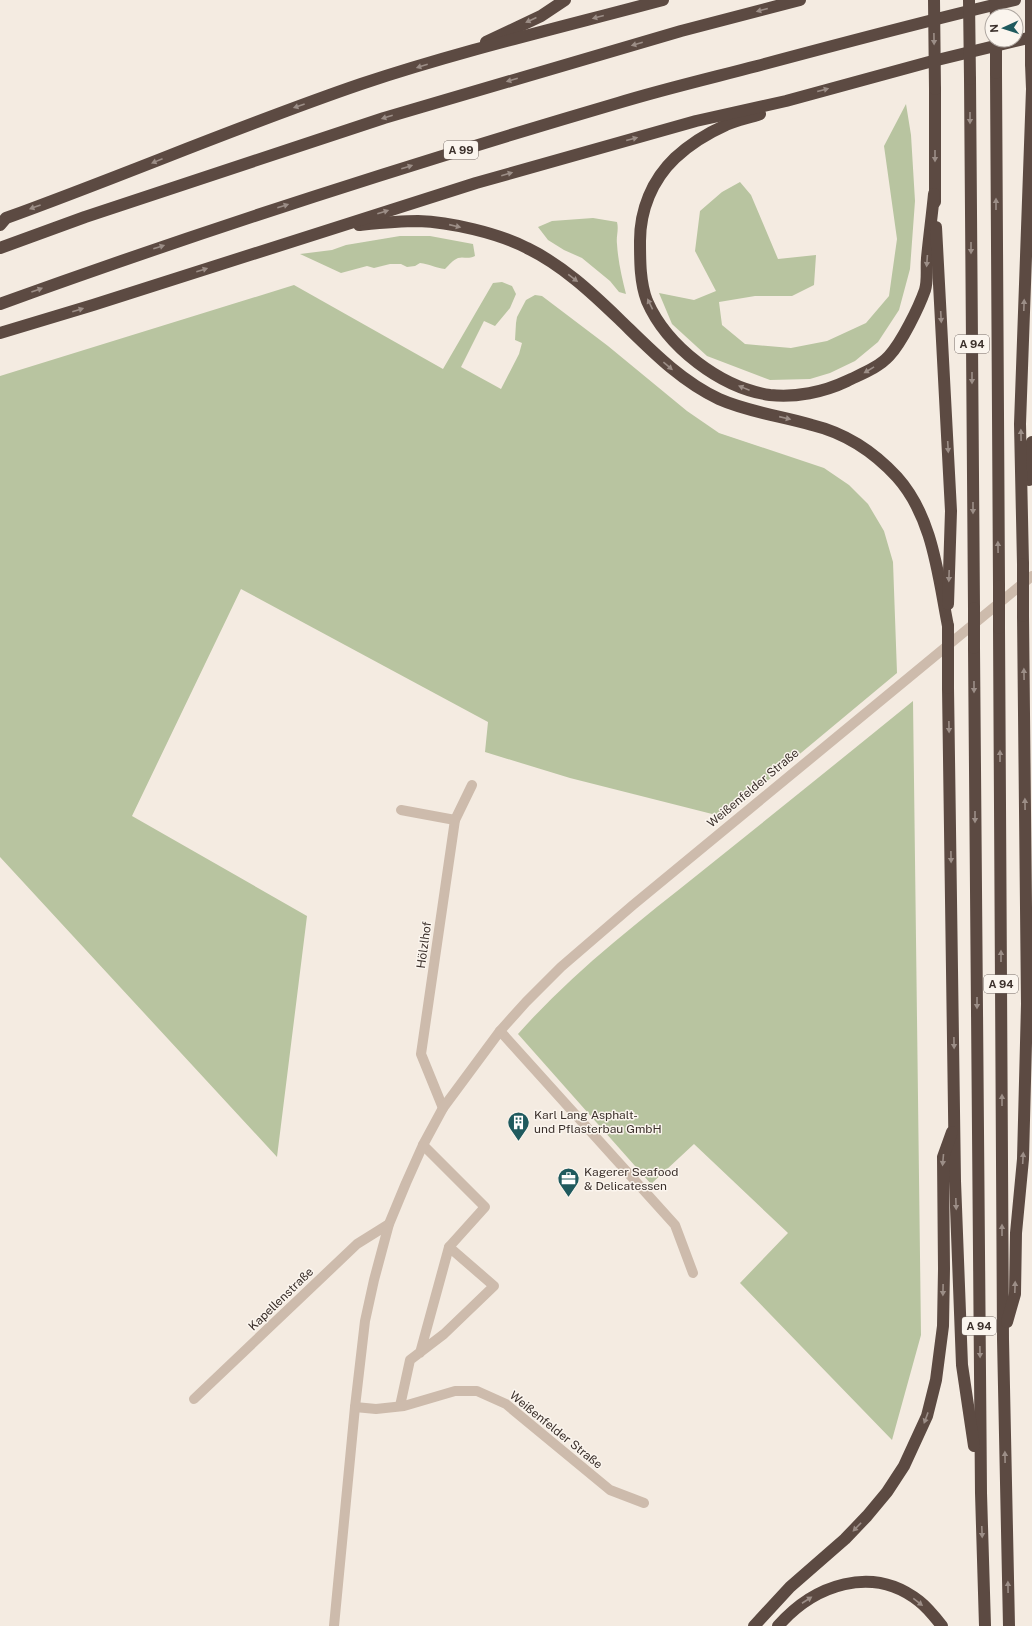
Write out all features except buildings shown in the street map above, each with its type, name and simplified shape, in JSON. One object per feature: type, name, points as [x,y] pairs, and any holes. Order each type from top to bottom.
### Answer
[{"type":"highway","points":[[460,54],[541,16],[565,0]]},
{"type":"highway","points":[[0,225],[6,218],[78,192],[284,111],[363,84],[460,54],[663,0]]},
{"type":"highway","points":[[0,248],[85,217],[384,118],[681,31],[800,0]]},
{"type":"highway","points":[[934,0],[934,194],[951,511],[948,688],[955,1181],[962,1365],[981,1493]]},
{"type":"highway","name":"A 94","points":[[969,0],[981,1493],[985,1626]]},
{"type":"highway","name":"A 99","points":[[0,304],[132,256],[266,212],[620,102],[930,20],[1015,0]]},
{"type":"highway","points":[[1003,1339],[1015,1294],[1016,1233],[1023,1158],[1027,1004],[1023,516],[1020,424],[1032,90],[1031,0]]},
{"type":"highway","points":[[0,333],[93,305],[476,183],[696,122],[1032,37]]},
{"type":"highway","name":"A 94","points":[[996,48],[1003,1339],[1009,1626]]},
{"type":"highway","points":[[786,100],[774,110],[726,125],[699,140],[674,159],[651,189],[640,224],[639,265],[647,300],[660,324],[673,342],[702,365],[722,378],[747,389],[771,395],[802,395],[839,385],[869,370],[889,356],[912,320],[926,288],[927,257],[934,194]]},
{"type":"highway","points":[[332,228],[422,221],[447,224],[503,238],[533,252],[571,276],[592,293],[658,358],[684,379],[718,398],[745,409],[814,425],[836,433],[860,445],[878,458],[898,478],[913,498],[931,541],[948,626]]},
{"type":"highway","points":[[1023,516],[1029,491],[1030,449],[1032,442]]},
{"type":"highway","points":[[754,1626],[790,1587],[845,1539],[887,1492],[904,1466],[927,1416],[936,1380],[943,1326],[943,1157],[955,1123]]},
{"type":"highway","points":[[778,1626],[789,1614],[805,1601],[824,1590],[844,1583],[861,1581],[889,1586],[902,1591],[919,1601],[942,1626]]},
{"type":"street","name":"Weißenfelder Straße","points":[[334,1626],[355,1407],[365,1321],[389,1224],[423,1145],[443,1108],[500,1031],[561,967],[633,905],[1032,576]]},
{"type":"street","name":"Hölzlhof","points":[[443,1108],[421,1054],[455,820],[472,785]]},
{"type":"street","points":[[400,810],[455,820]]},
{"type":"street","points":[[500,1031],[675,1225],[693,1274]]},
{"type":"street","points":[[420,1353],[449,1247],[485,1207],[423,1145]]},
{"type":"street","name":"Kapellenstraße","points":[[194,1399],[357,1244],[389,1224]]},
{"type":"street","points":[[400,1406],[410,1360],[444,1334],[494,1286],[449,1247]]},
{"type":"street","name":"Weißenfelder Straße","points":[[355,1407],[376,1409],[400,1406],[455,1391],[477,1391],[506,1404],[610,1490],[644,1503]]},
{"type":"green space","points":[[906,104],[911,135],[915,201],[910,269],[899,310],[878,342],[855,361],[830,373],[810,379],[770,380],[707,356],[672,324],[659,293],[694,300],[716,291],[695,251],[700,211],[722,192],[740,182],[751,195],[778,259],[816,255],[814,285],[792,296],[755,296],[719,302],[722,325],[745,344],[791,348],[827,341],[866,323],[889,296],[897,239],[884,146]]},
{"type":"green space","points":[[593,218],[617,222],[618,257],[626,294],[619,292],[610,281],[582,258],[564,250],[548,240],[538,227],[552,221]]},
{"type":"green space","points":[[400,236],[430,236],[473,244],[475,256],[470,258],[458,258],[445,269],[420,263],[415,266],[407,267],[401,264],[390,264],[374,268],[367,266],[341,273],[300,254],[332,250],[346,245]]},
{"type":"green space","points":[[502,282],[512,286],[516,294],[510,308],[495,326],[484,321],[461,367],[501,389],[519,354],[522,343],[515,340],[517,317],[526,300],[535,295],[542,296],[608,346],[687,411],[719,433],[824,468],[849,485],[868,504],[884,531],[893,562],[897,673],[724,817],[570,778],[485,752],[488,722],[241,589],[132,816],[307,916],[277,1157],[0,857],[0,376],[294,285],[443,369],[493,283]]},
{"type":"green space","points":[[913,701],[921,1335],[892,1440],[740,1283],[788,1233],[694,1144],[651,1184],[518,1034],[560,990],[606,949]]},
{"type":"place","name":"Karl Lang Asphalt- und Pflasterbau GmbH","points":[[518,1142]]},
{"type":"place","name":"Kagerer Seafood & Delicatessen","points":[[568,1198]]}]
